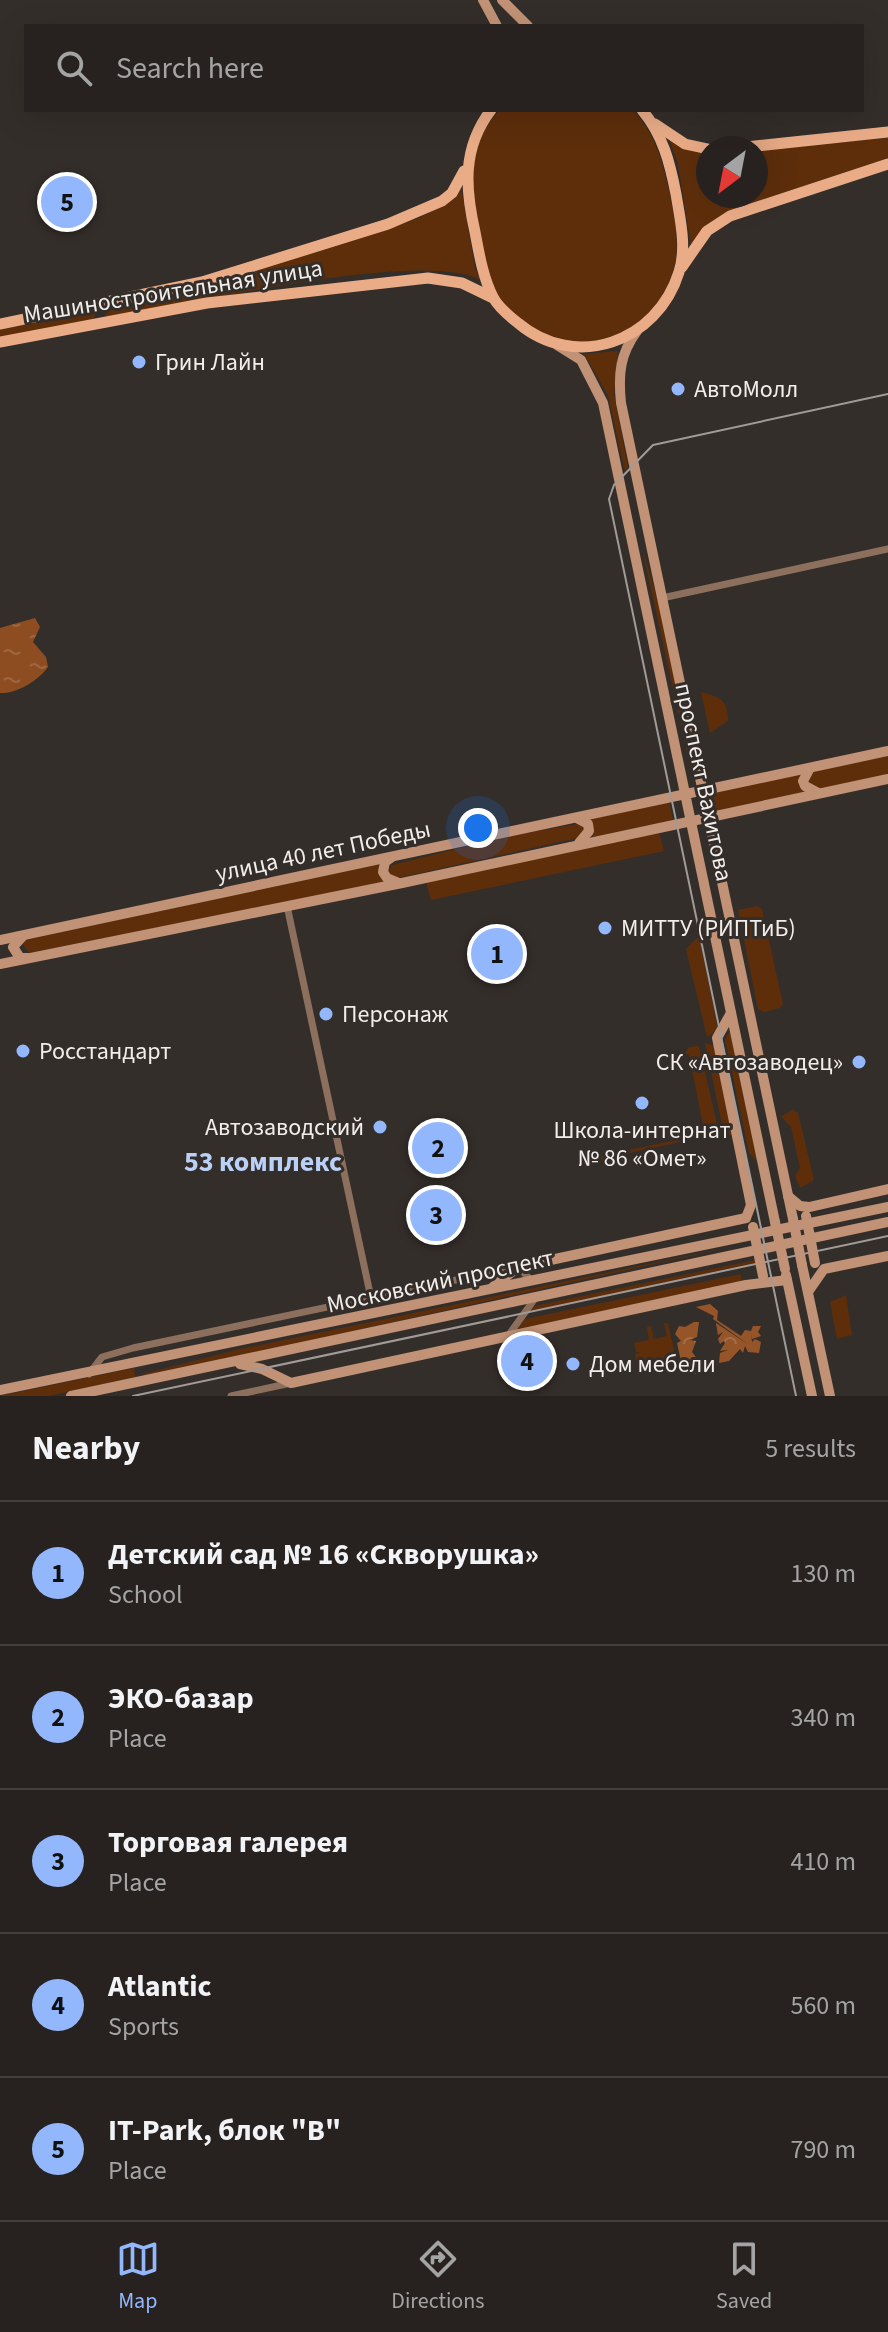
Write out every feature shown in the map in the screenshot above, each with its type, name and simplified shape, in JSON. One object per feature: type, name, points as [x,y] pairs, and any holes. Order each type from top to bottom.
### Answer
[{"type":"main road","points":[[483,0],[496,24]]},
{"type":"main road","points":[[502,0],[526,24]]},
{"type":"main road","points":[[490,112],[482,122],[466,167],[468,199],[493,298],[526,330],[548,341],[576,348],[599,348],[637,331],[671,291],[680,271],[707,231],[730,216],[888,164]]},
{"type":"main road","points":[[644,112],[669,157],[683,243],[680,271]]},
{"type":"main road","points":[[651,121],[685,144],[696,146]]},
{"type":"main road","points":[[768,145],[888,132]]},
{"type":"main road","name":"Машиностроительная улица","points":[[0,324],[202,282],[416,215],[452,193],[466,167]]},
{"type":"main road","name":"Машиностроительная улица","points":[[0,342],[233,299],[428,278],[462,283],[493,298]]},
{"type":"main road","points":[[89,307],[99,309],[101,314],[92,326]]},
{"type":"main road","name":"проспект Вахитова","points":[[637,331],[622,357],[619,385],[830,1396]]},
{"type":"main road","name":"проспект Вахитова","points":[[548,341],[581,360],[599,392],[687,793],[811,1395]]},
{"type":"main road","points":[[636,555],[640,536],[652,552]]},
{"type":"main road","name":"улица 40 лет Победы","points":[[0,940],[888,751]]},
{"type":"main road","points":[[810,768],[803,781],[805,786],[818,793]]},
{"type":"main road","name":"улица 40 лет Победы","points":[[0,964],[402,883],[888,779]]},
{"type":"main road","points":[[575,818],[583,819],[589,831],[577,844]]},
{"type":"main road","points":[[394,856],[385,862],[383,872],[393,882],[402,883]]},
{"type":"main road","points":[[25,934],[13,947],[15,954],[20,958],[36,957]]},
{"type":"main road","points":[[726,982],[730,963],[735,964],[744,981]]},
{"type":"main road","points":[[732,1012],[717,1038],[763,1279]]},
{"type":"main road","points":[[807,1212],[888,1189]]},
{"type":"main road","points":[[788,1196],[807,1212],[819,1266],[808,1292]]},
{"type":"main road","name":"Московский проспект","points":[[0,1390],[478,1294],[888,1207]]},
{"type":"main road","points":[[478,1294],[500,1283],[518,1267],[750,1222]]},
{"type":"main road","name":"Московский проспект","points":[[76,1396],[888,1222]]},
{"type":"main road","points":[[819,1266],[888,1256]]},
{"type":"main road","points":[[230,1363],[262,1369],[291,1383],[786,1274]]},
{"type":"main road","points":[[147,1362],[141,1367],[140,1374],[150,1379]]},
{"type":"street","points":[[662,598],[888,549]]},
{"type":"street","points":[[287,906],[371,1298]]},
{"type":"street","points":[[89,1374],[102,1357],[518,1267],[534,1282]]},
{"type":"street","points":[[508,1336],[536,1297]]},
{"type":"street","points":[[238,1326],[267,1337]]},
{"type":"street","points":[[826,1378],[838,1396]]},
{"type":"street","points":[[231,1396],[291,1383]]},
{"type":"shaded area","points":[[498,112],[634,112],[640,119],[652,137],[660,158],[671,200],[677,245],[675,263],[664,293],[646,316],[623,332],[596,341],[567,341],[540,334],[515,318],[496,293],[490,278],[476,213],[473,166],[481,137]]},
{"type":"shaded area","points":[[888,138],[888,158],[768,198],[768,149]]},
{"type":"shaded area","points":[[669,139],[696,152],[696,208],[738,208],[706,225],[691,246],[678,163]]},
{"type":"shaded area","points":[[461,187],[475,268],[480,280],[451,272],[356,275],[299,282],[107,321],[105,309],[203,286],[419,218],[443,205]]},
{"type":"shaded area","points":[[92,310],[96,313],[93,320],[0,340],[0,330]]},
{"type":"shaded area","points":[[618,351],[614,395],[628,467],[625,471],[608,395],[584,354]]},
{"type":"shaded area","points":[[642,548],[658,601],[695,769],[691,770]]},
{"type":"shaded area","points":[[701,692],[718,698],[726,708],[728,721],[710,733]]},
{"type":"shaded area","points":[[888,756],[888,775],[819,790],[808,785],[807,777],[816,770]]},
{"type":"shaded area","points":[[801,774],[800,785],[805,792],[716,812],[711,792]]},
{"type":"shaded area","points":[[669,802],[673,820],[593,837],[588,819]]},
{"type":"shaded area","points":[[578,824],[585,830],[582,837],[397,878],[388,872],[392,865],[513,835]]},
{"type":"shaded area","points":[[659,832],[664,851],[431,900],[426,882]]},
{"type":"shaded area","points":[[378,864],[385,883],[29,953],[23,945],[25,940]]},
{"type":"shaded area","points":[[757,906],[762,909],[783,1004],[780,1008],[764,1012],[758,1009],[738,910]]},
{"type":"shaded area","points":[[699,936],[718,1029],[707,1037],[686,949]]},
{"type":"shaded area","points":[[730,1031],[758,1162],[749,1153],[725,1039]]},
{"type":"shaded area","points":[[705,1043],[715,1046],[733,1135],[724,1134]]},
{"type":"shaded area","points":[[699,1046],[717,1124],[708,1136],[597,1160],[596,1157],[705,1134],[689,1055],[685,1053],[689,1047]]},
{"type":"shaded area","points":[[793,1110],[798,1113],[814,1180],[800,1188],[795,1176],[800,1168],[791,1127],[781,1116]]},
{"type":"shaded area","points":[[735,1246],[146,1377],[143,1374],[236,1350]]},
{"type":"shaded area","points":[[755,1260],[755,1263],[525,1313],[529,1307]]},
{"type":"shaded area","points":[[741,1274],[741,1284],[514,1333],[525,1319]]},
{"type":"shaded area","points":[[846,1295],[852,1335],[837,1339],[830,1302]]},
{"type":"shaded area","points":[[664,1323],[668,1323],[676,1359],[662,1362],[660,1357],[637,1363],[635,1354],[641,1352],[636,1352],[634,1343],[649,1340],[647,1327],[651,1326],[654,1339],[667,1336]]},
{"type":"shaded area","points":[[134,1368],[135,1377],[49,1396],[0,1396]]},
{"type":"green space","points":[[710,1304],[718,1311],[717,1320],[741,1336],[745,1330],[751,1331],[753,1326],[761,1326],[758,1332],[761,1336],[752,1339],[751,1332],[752,1342],[755,1339],[761,1342],[759,1353],[748,1352],[745,1346],[743,1353],[740,1349],[729,1361],[719,1363],[720,1353],[728,1350],[720,1351],[725,1343],[720,1344],[718,1339],[723,1332],[718,1335],[716,1323],[749,1345],[713,1319],[714,1316],[696,1307]]},
{"type":"green space","points":[[699,1322],[697,1337],[690,1340],[696,1341],[692,1352],[698,1360],[691,1364],[698,1364],[696,1374],[683,1370],[677,1343],[681,1341],[675,1334],[679,1326],[685,1327]]},
{"type":"water","points":[[35,618],[40,627],[33,642],[46,657],[48,667],[27,685],[0,693],[0,628]]},
{"type":"tram line","points":[[796,1396],[609,499],[614,485],[653,445],[888,394]]},
{"type":"tram line","points":[[133,1396],[888,1236]]},
{"type":"place","name":"IT-Park, блок \"В\"","points":[[67,202]]},
{"type":"place","name":"Грин Лайн","points":[[139,362]]},
{"type":"place","name":"АвтоМолл","points":[[678,389]]},
{"type":"place","name":"МИТТУ (РИПТиБ)","points":[[605,928]]},
{"type":"place","name":"Детский сад № 16 «Скворушка»","points":[[497,954]]},
{"type":"place","name":"Персонаж","points":[[326,1014]]},
{"type":"place","name":"Росстандарт","points":[[23,1051]]},
{"type":"place","name":"СК «Автозаводец»","points":[[859,1062]]},
{"type":"place","name":"Школа-интернат № 86 «Омет»","points":[[642,1103]]},
{"type":"place","name":"Автозаводский","points":[[380,1127]]},
{"type":"place","name":"ЭКО-базар","points":[[438,1148]]},
{"type":"place","name":"Торговая галерея","points":[[436,1215]]},
{"type":"place","name":"Atlantic","points":[[527,1361]]},
{"type":"place","name":"Дом мебели","points":[[573,1364]]},
{"type":"district","name":"53 комплекс","points":[[263,1161]]}]
